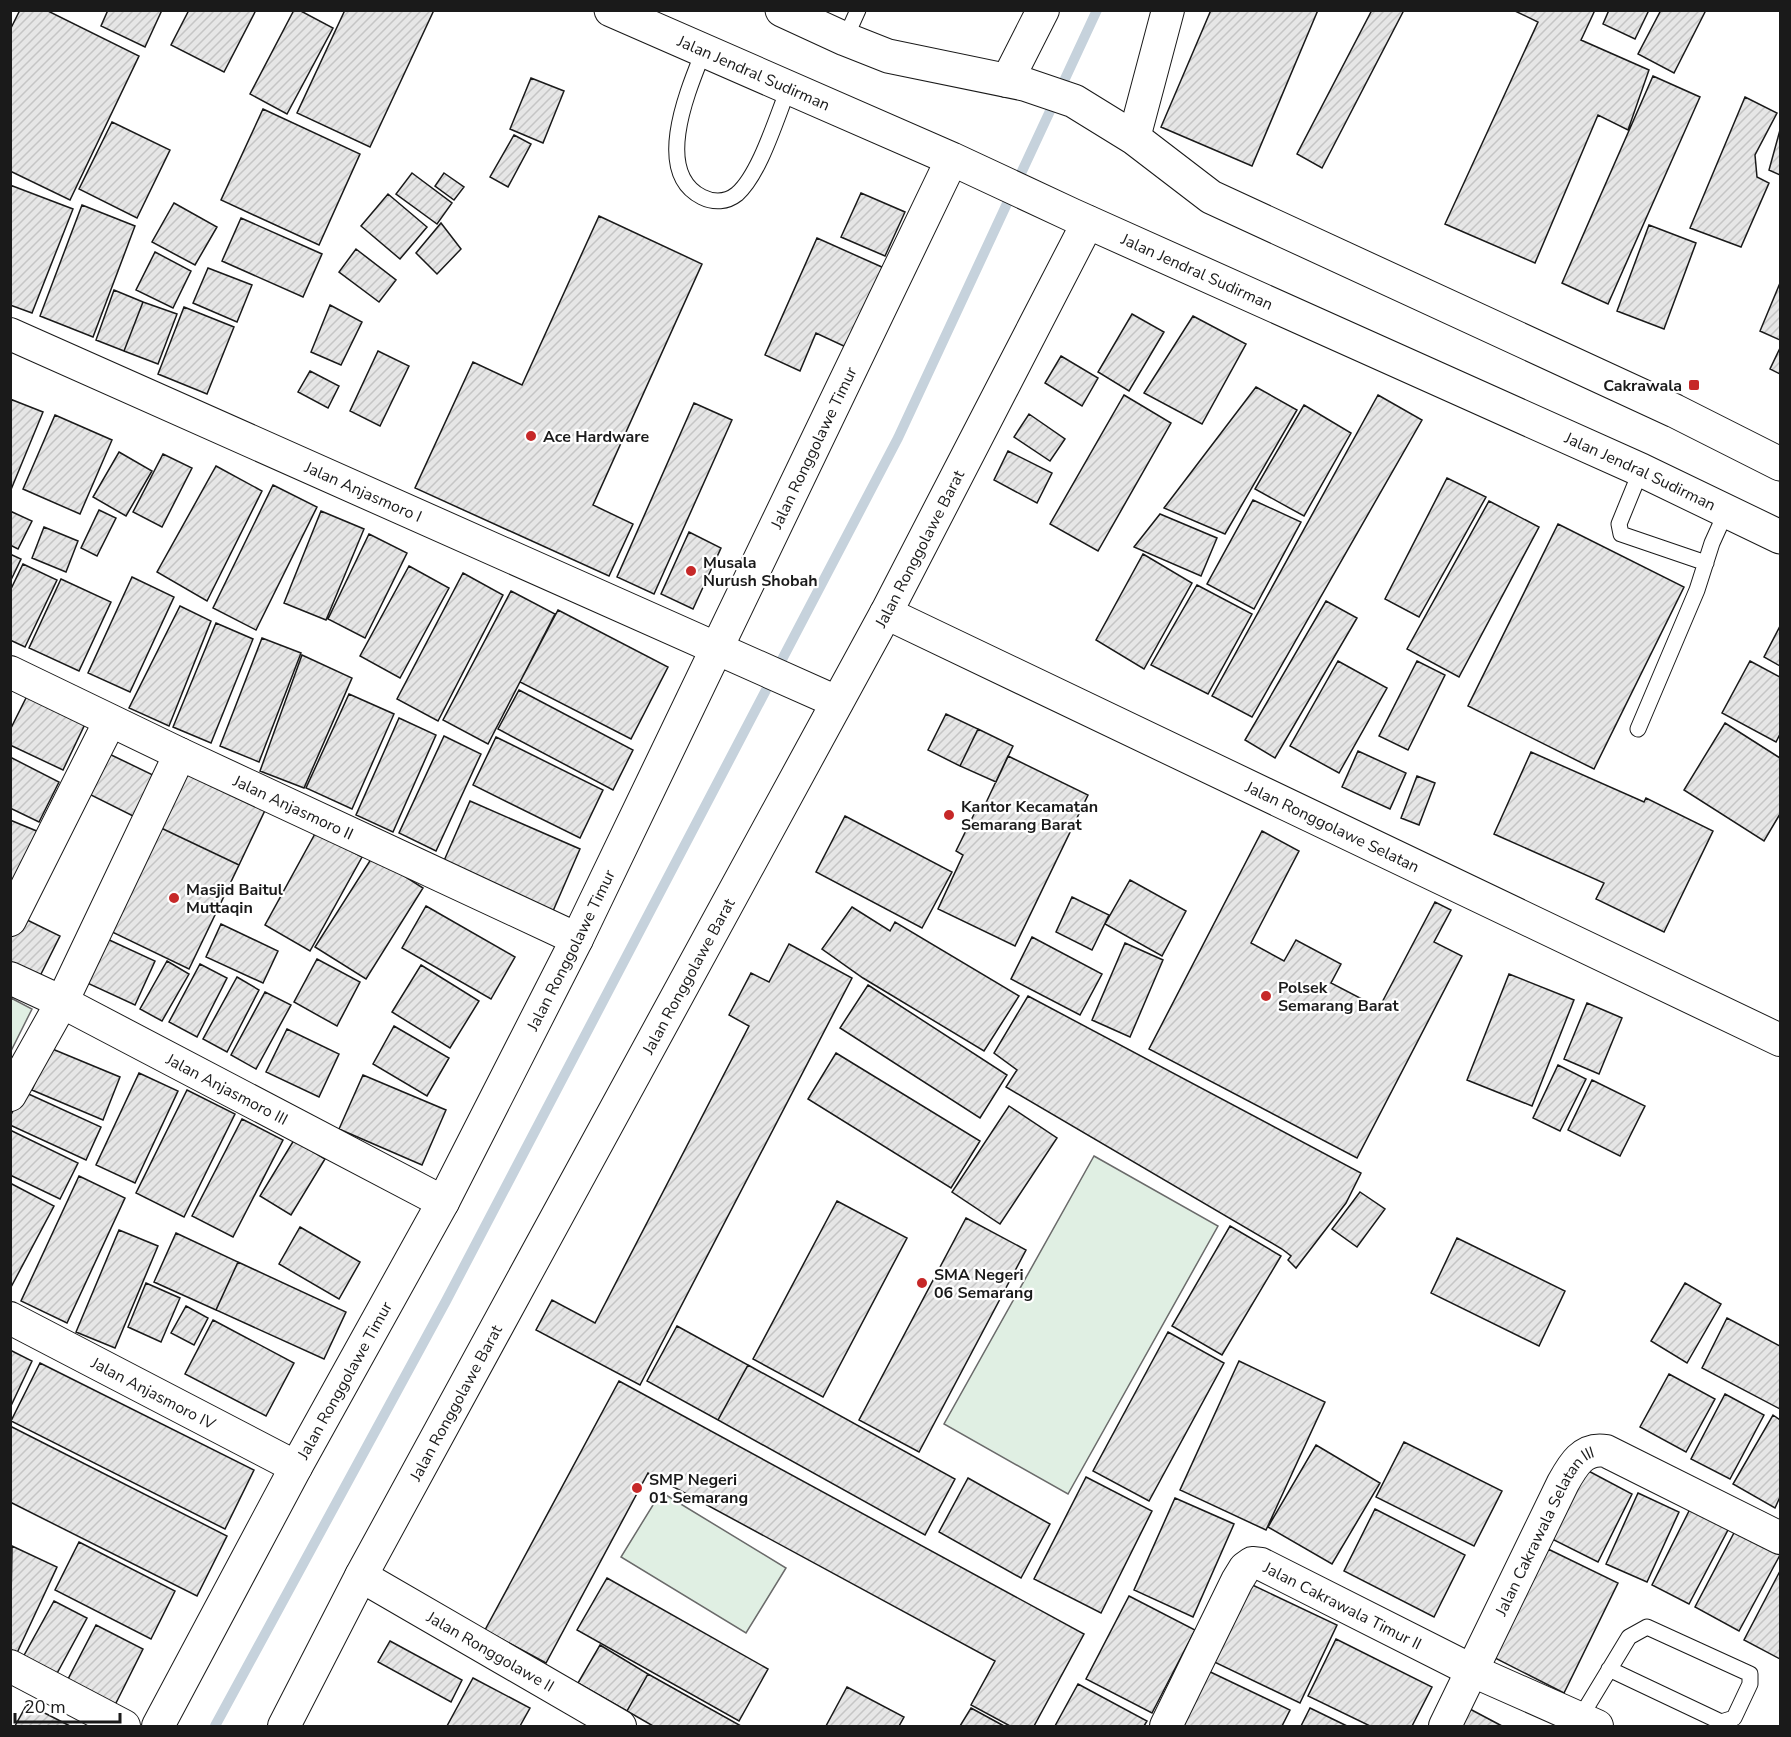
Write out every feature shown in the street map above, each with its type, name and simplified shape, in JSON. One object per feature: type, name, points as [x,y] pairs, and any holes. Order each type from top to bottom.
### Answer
[{"type":"highway","name":"Jalan Jendral Sudirman","points":[[611,10],[952,159],[1641,470],[1780,537]]},
{"type":"highway","points":[[782,10],[837,22],[888,56],[1016,82],[1074,101],[1125,133],[1211,197],[1664,406],[1780,464]]},
{"type":"street","points":[[1016,82],[1043,10]]},
{"type":"street","points":[[1125,133],[1168,10]]},
{"type":"street","name":"Jalan Ronggolawe Timur","points":[[158,1726],[296,1467],[443,1202],[577,939],[727,654],[952,159]]},
{"type":"street","name":"Jalan Ronggolawe Barat","points":[[284,1726],[361,1576],[827,698],[886,613],[1080,218]]},
{"type":"street","name":"Jalan Anjasmoro I","points":[[10,334],[827,698]]},
{"type":"street","name":"Jalan Ronggolawe Selatan","points":[[886,613],[1780,1040]]},
{"type":"street","name":"Jalan Anjasmoro II","points":[[10,672],[577,939]]},
{"type":"street","points":[[10,920],[110,721]]},
{"type":"street","points":[[10,1095],[62,1002],[180,754]]},
{"type":"street","name":"Jalan Anjasmoro III","points":[[10,978],[62,1002],[443,1202]]},
{"type":"street","name":"Jalan Anjasmoro IV","points":[[10,1318],[296,1467]]},
{"type":"street","name":"Jalan Cakrawala Selatan III","points":[[1445,1726],[1563,1483],[1572,1467],[1587,1452],[1606,1451],[1780,1538]]},
{"type":"street","name":"Jalan Cakrawala Timur II","points":[[1166,1726],[1237,1581],[1250,1563],[1261,1564],[1473,1671]]},
{"type":"street","name":"Jalan Ronggolawe II","points":[[361,1576],[620,1726]]},
{"type":"street","points":[[10,1666],[124,1726]]},
{"type":"street","points":[[1473,1671],[1588,1722]]},
{"type":"lane","points":[[704,50],[681,112],[677,153],[685,183],[692,191],[705,199],[728,200],[738,192],[763,152],[789,87]]},
{"type":"lane","points":[[1641,470],[1619,524],[1621,534],[1706,563]]},
{"type":"lane","points":[[1638,729],[1697,591],[1726,512]]},
{"type":"lane","points":[[1588,1722],[1609,1669],[1629,1637],[1647,1627],[1750,1674],[1750,1684],[1734,1718],[1721,1722],[1609,1669]]},
{"type":"green space","points":[[11,998],[32,1009],[11,1051]]},
{"type":"green space","points":[[1094,1156],[1218,1226],[1068,1494],[944,1424]]},
{"type":"green space","points":[[661,1492],[786,1568],[746,1633],[621,1557]]},
{"type":"building","points":[[20,10],[46,10],[139,56],[70,200],[10,171],[10,30]]},
{"type":"building","points":[[108,10],[162,10],[145,47],[101,26]]},
{"type":"building","points":[[189,10],[256,10],[224,72],[171,45]]},
{"type":"building","points":[[294,10],[299,10],[333,28],[287,114],[250,94]]},
{"type":"building","points":[[345,10],[434,10],[370,147],[297,113]]},
{"type":"building","points":[[1211,10],[1318,10],[1252,166],[1161,127]]},
{"type":"building","points":[[1372,10],[1404,10],[1322,168],[1297,154]]},
{"type":"building","points":[[1513,10],[1595,10],[1581,40],[1649,70],[1628,130],[1598,115],[1535,263],[1445,224],[1538,22]]},
{"type":"building","points":[[1609,10],[1649,10],[1635,39],[1603,24]]},
{"type":"building","points":[[1661,10],[1706,10],[1674,73],[1638,54]]},
{"type":"building","points":[[1653,76],[1700,97],[1608,304],[1562,283]]},
{"type":"building","points":[[531,78],[564,91],[543,143],[510,129]]},
{"type":"building","points":[[1745,97],[1777,113],[1755,155],[1757,177],[1769,183],[1741,247],[1690,228]]},
{"type":"building","points":[[263,109],[360,154],[319,245],[221,200]]},
{"type":"building","points":[[112,122],[170,150],[137,218],[79,189]]},
{"type":"building","points":[[1780,130],[1780,175],[1769,170]]},
{"type":"building","points":[[514,135],[531,144],[508,187],[490,177]]},
{"type":"building","points":[[412,173],[452,203],[437,224],[396,194]]},
{"type":"building","points":[[444,173],[464,187],[454,200],[435,186]]},
{"type":"building","points":[[10,185],[73,209],[32,313],[10,305]]},
{"type":"building","points":[[861,193],[905,212],[885,256],[841,237]]},
{"type":"building","points":[[388,194],[427,227],[400,259],[361,226]]},
{"type":"building","points":[[174,203],[217,227],[195,265],[152,242]]},
{"type":"building","points":[[82,205],[135,226],[93,337],[40,316]]},
{"type":"building","name":"Ace Hardware","points":[[599,216],[702,264],[593,505],[633,524],[609,576],[415,488],[473,362],[522,385]]},
{"type":"building","points":[[241,218],[322,254],[303,297],[222,261]]},
{"type":"building","points":[[441,223],[461,249],[437,274],[416,253]]},
{"type":"building","points":[[1649,225],[1696,243],[1664,329],[1617,311]]},
{"type":"building","points":[[817,238],[884,268],[848,348],[816,333],[800,371],[765,355]]},
{"type":"building","points":[[356,249],[396,280],[379,302],[339,272]]},
{"type":"building","points":[[155,252],[191,271],[173,308],[136,290]]},
{"type":"building","points":[[208,268],[252,285],[237,322],[193,303]]},
{"type":"building","points":[[1780,283],[1780,340],[1760,331]]},
{"type":"building","points":[[114,290],[143,302],[124,351],[96,340]]},
{"type":"building","points":[[143,302],[177,314],[158,364],[124,351]]},
{"type":"building","points":[[330,305],[362,322],[341,365],[311,352]]},
{"type":"building","points":[[184,307],[234,327],[207,394],[158,374]]},
{"type":"building","points":[[1132,314],[1164,332],[1129,391],[1098,372]]},
{"type":"building","points":[[1193,316],[1246,344],[1202,424],[1144,393]]},
{"type":"building","points":[[1780,348],[1780,374],[1770,369]]},
{"type":"building","points":[[378,351],[409,366],[380,426],[350,411]]},
{"type":"building","points":[[1061,356],[1098,378],[1082,406],[1045,383]]},
{"type":"building","points":[[310,371],[339,386],[328,408],[298,392]]},
{"type":"building","points":[[1256,387],[1297,410],[1225,534],[1164,508]]},
{"type":"building","points":[[1124,395],[1171,423],[1098,551],[1050,524]]},
{"type":"building","points":[[1378,395],[1422,420],[1252,717],[1212,696]]},
{"type":"building","points":[[10,399],[43,412],[10,492]]},
{"type":"building","points":[[694,403],[732,420],[654,594],[617,577]]},
{"type":"building","points":[[1304,405],[1351,433],[1304,516],[1255,489]]},
{"type":"building","points":[[1029,414],[1065,439],[1050,461],[1014,437]]},
{"type":"building","points":[[55,415],[112,440],[80,514],[23,489]]},
{"type":"building","points":[[1008,451],[1052,473],[1037,503],[994,480]]},
{"type":"building","points":[[119,452],[152,471],[126,516],[93,497]]},
{"type":"building","points":[[163,454],[192,468],[162,527],[133,512]]},
{"type":"building","points":[[216,466],[262,491],[207,601],[157,572]]},
{"type":"building","points":[[1447,478],[1486,497],[1419,617],[1385,599]]},
{"type":"building","points":[[273,485],[317,507],[256,630],[213,608]]},
{"type":"building","points":[[1253,500],[1301,522],[1254,609],[1207,584]]},
{"type":"building","points":[[1489,501],[1539,527],[1459,677],[1407,649]]},
{"type":"building","points":[[99,510],[116,518],[97,556],[81,548]]},
{"type":"building","points":[[10,511],[32,521],[18,549],[10,545]]},
{"type":"building","points":[[321,511],[364,529],[326,620],[284,603]]},
{"type":"building","points":[[1160,514],[1217,538],[1201,576],[1134,547]]},
{"type":"building","points":[[1558,524],[1684,587],[1594,769],[1468,706]]},
{"type":"building","points":[[44,527],[78,541],[66,572],[32,558]]},
{"type":"building","name":"Musala Nurush Shobah","points":[[689,532],[721,548],[693,609],[661,594]]},
{"type":"building","points":[[369,534],[407,553],[365,638],[328,619]]},
{"type":"building","points":[[10,554],[21,559],[10,582]]},
{"type":"building","points":[[1143,554],[1192,583],[1144,669],[1096,640]]},
{"type":"building","points":[[23,564],[57,580],[25,647],[10,640],[10,591]]},
{"type":"building","points":[[409,566],[449,588],[400,678],[360,656]]},
{"type":"building","points":[[463,573],[503,595],[438,721],[397,699]]},
{"type":"building","points":[[132,577],[174,597],[130,692],[88,673]]},
{"type":"building","points":[[61,579],[111,602],[79,671],[29,648]]},
{"type":"building","points":[[1197,585],[1252,614],[1208,694],[1151,665]]},
{"type":"building","points":[[511,591],[555,614],[488,744],[443,720]]},
{"type":"building","points":[[1326,601],[1357,618],[1275,758],[1245,740]]},
{"type":"building","points":[[180,606],[211,621],[169,726],[129,708]]},
{"type":"building","points":[[558,610],[668,667],[631,739],[520,682]]},
{"type":"building","points":[[216,623],[253,639],[211,743],[173,727]]},
{"type":"building","points":[[1780,626],[1780,666],[1764,657]]},
{"type":"building","points":[[262,638],[301,653],[259,762],[220,746]]},
{"type":"building","points":[[302,655],[352,678],[304,788],[260,771]]},
{"type":"building","points":[[1338,661],[1387,688],[1339,773],[1290,746]]},
{"type":"building","points":[[1417,661],[1445,675],[1408,750],[1379,736]]},
{"type":"building","points":[[1750,661],[1780,677],[1780,734],[1776,742],[1722,713]]},
{"type":"building","points":[[519,690],[633,750],[613,790],[498,729]]},
{"type":"building","points":[[28,694],[86,722],[63,770],[10,745],[10,730]]},
{"type":"building","points":[[349,694],[394,714],[352,809],[306,788]]},
{"type":"building","points":[[946,714],[978,729],[960,766],[928,750]]},
{"type":"building","points":[[399,718],[436,735],[393,832],[356,815]]},
{"type":"building","points":[[1725,723],[1780,758],[1780,814],[1764,841],[1684,790]]},
{"type":"building","points":[[978,729],[1013,746],[996,782],[960,766]]},
{"type":"building","points":[[444,736],[481,754],[436,851],[399,833]]},
{"type":"building","points":[[496,737],[603,790],[580,838],[473,785]]},
{"type":"building","points":[[103,751],[155,776],[135,817],[83,791]]},
{"type":"building","points":[[1358,751],[1406,773],[1390,809],[1342,787]]},
{"type":"building","points":[[1531,752],[1644,802],[1646,798],[1713,831],[1664,932],[1596,899],[1604,883],[1494,834]]},
{"type":"building","points":[[1008,756],[1088,795],[1015,946],[938,909],[963,855],[956,851],[979,804],[984,807]]},
{"type":"building","points":[[10,757],[59,782],[39,822],[10,808]]},
{"type":"building","points":[[189,766],[268,804],[239,865],[159,827]]},
{"type":"building","points":[[1417,776],[1435,783],[1419,825],[1401,818]]},
{"type":"building","points":[[470,801],[580,849],[553,911],[443,863]]},
{"type":"building","points":[[845,816],[952,872],[922,928],[816,872]]},
{"type":"building","points":[[10,820],[39,832],[10,886]]},
{"type":"building","name":"Masjid Baitul Muttaqin","points":[[159,827],[239,865],[189,969],[110,931]]},
{"type":"building","name":"Polsek Semarang Barat","points":[[1262,831],[1299,851],[1251,943],[1284,961],[1296,940],[1341,964],[1331,983],[1379,1008],[1435,902],[1451,910],[1434,942],[1462,956],[1357,1158],[1149,1049]]},
{"type":"building","points":[[316,832],[362,857],[310,951],[265,925]]},
{"type":"building","points":[[373,856],[423,888],[366,979],[315,947]]},
{"type":"building","points":[[1130,880],[1186,911],[1162,956],[1105,924]]},
{"type":"building","points":[[1072,897],[1109,915],[1092,950],[1056,932]]},
{"type":"building","points":[[426,906],[515,957],[491,999],[402,948]]},
{"type":"building","points":[[852,907],[890,931],[895,922],[1019,996],[984,1051],[863,978],[822,949]]},
{"type":"building","points":[[19,916],[60,936],[39,978],[10,964],[10,933]]},
{"type":"building","points":[[221,924],[278,951],[263,983],[206,957]]},
{"type":"building","points":[[1032,937],[1102,974],[1080,1015],[1011,979]]},
{"type":"building","points":[[105,938],[155,961],[135,1005],[85,982]]},
{"type":"building","points":[[1125,943],[1163,960],[1130,1037],[1092,1020]]},
{"type":"building","points":[[789,944],[852,978],[640,1385],[536,1330],[552,1300],[595,1323],[749,1026],[729,1015],[751,973],[769,982]]},
{"type":"building","points":[[317,959],[360,982],[337,1026],[294,1002]]},
{"type":"building","points":[[167,961],[189,974],[162,1021],[140,1009]]},
{"type":"building","points":[[200,964],[227,978],[197,1037],[169,1022]]},
{"type":"building","points":[[421,965],[479,1001],[450,1048],[392,1012]]},
{"type":"building","points":[[1509,974],[1574,1000],[1532,1106],[1467,1080]]},
{"type":"building","points":[[237,977],[259,990],[227,1052],[203,1039]]},
{"type":"building","points":[[868,985],[1007,1075],[980,1118],[840,1028]]},
{"type":"building","points":[[265,992],[291,1005],[256,1069],[231,1055]]},
{"type":"building","points":[[1028,996],[1361,1173],[1346,1203],[1296,1268],[1288,1260],[1291,1256],[1282,1249],[1006,1087],[1017,1070],[994,1053]]},
{"type":"building","points":[[1587,1003],[1622,1018],[1599,1074],[1564,1059]]},
{"type":"building","points":[[394,1026],[449,1058],[427,1096],[373,1064]]},
{"type":"building","points":[[287,1029],[339,1054],[319,1097],[266,1072]]},
{"type":"building","points":[[50,1048],[120,1077],[103,1120],[32,1090]]},
{"type":"building","points":[[836,1053],[980,1141],[951,1188],[808,1099]]},
{"type":"building","points":[[1558,1065],[1586,1079],[1560,1131],[1533,1118]]},
{"type":"building","points":[[139,1073],[178,1091],[135,1183],[96,1165]]},
{"type":"building","points":[[363,1075],[446,1110],[422,1165],[339,1129]]},
{"type":"building","points":[[1592,1080],[1645,1106],[1620,1156],[1568,1130]]},
{"type":"building","points":[[187,1090],[235,1114],[184,1217],[136,1193]]},
{"type":"building","points":[[22,1091],[101,1127],[86,1160],[10,1125],[10,1117]]},
{"type":"building","points":[[1009,1106],[1057,1138],[1000,1224],[952,1192]]},
{"type":"building","points":[[242,1119],[283,1140],[233,1237],[192,1216]]},
{"type":"building","points":[[10,1130],[78,1163],[60,1199],[10,1175]]},
{"type":"building","points":[[294,1140],[325,1159],[291,1215],[260,1196]]},
{"type":"building","points":[[79,1176],[125,1198],[67,1323],[21,1301]]},
{"type":"building","points":[[10,1183],[54,1206],[10,1289]]},
{"type":"building","points":[[1360,1192],[1385,1209],[1357,1247],[1332,1229]]},
{"type":"building","points":[[837,1201],[907,1238],[823,1397],[753,1359]]},
{"type":"building","points":[[966,1218],[1026,1250],[919,1452],[859,1420]]},
{"type":"building","points":[[1230,1226],[1281,1256],[1222,1355],[1172,1326]]},
{"type":"building","points":[[300,1227],[360,1262],[339,1299],[279,1264]]},
{"type":"building","points":[[119,1230],[158,1246],[115,1348],[76,1332]]},
{"type":"building","points":[[176,1233],[238,1262],[216,1310],[154,1282]]},
{"type":"building","points":[[1457,1238],[1565,1291],[1539,1346],[1431,1293]]},
{"type":"building","points":[[238,1262],[346,1312],[324,1359],[216,1310]]},
{"type":"building","points":[[146,1283],[180,1298],[161,1342],[128,1327]]},
{"type":"building","points":[[1685,1283],[1721,1304],[1687,1363],[1651,1341]]},
{"type":"building","points":[[186,1306],[208,1318],[194,1345],[171,1333]]},
{"type":"building","points":[[1727,1318],[1780,1346],[1780,1409],[1702,1368]]},
{"type":"building","points":[[213,1320],[294,1363],[266,1416],[185,1374]]},
{"type":"building","points":[[677,1326],[748,1365],[718,1420],[647,1381]]},
{"type":"building","points":[[1168,1332],[1224,1363],[1149,1501],[1093,1471]]},
{"type":"building","points":[[10,1350],[32,1361],[10,1408]]},
{"type":"building","points":[[1239,1361],[1325,1402],[1266,1530],[1180,1490]]},
{"type":"building","points":[[40,1363],[254,1470],[225,1529],[11,1421]]},
{"type":"building","points":[[748,1365],[955,1479],[925,1535],[718,1420]]},
{"type":"building","points":[[1669,1374],[1715,1399],[1686,1452],[1640,1427]]},
{"type":"building","points":[[619,1381],[1084,1634],[1034,1726],[1010,1726],[971,1705],[995,1661],[648,1473],[546,1663],[485,1630]]},
{"type":"building","points":[[1725,1394],[1764,1415],[1730,1479],[1691,1459]]},
{"type":"building","points":[[1773,1415],[1780,1420],[1780,1497],[1775,1508],[1733,1484]]},
{"type":"building","points":[[10,1426],[227,1536],[197,1596],[10,1502]]},
{"type":"building","points":[[1404,1442],[1502,1491],[1474,1546],[1376,1497]]},
{"type":"building","points":[[1316,1445],[1380,1483],[1332,1564],[1268,1527]]},
{"type":"building","points":[[1581,1467],[1632,1494],[1598,1562],[1546,1536]]},
{"type":"building","points":[[1086,1477],[1152,1511],[1101,1613],[1034,1579]]},
{"type":"building","points":[[968,1478],[1050,1524],[1021,1578],[939,1532]]},
{"type":"building","points":[[1638,1493],[1679,1512],[1647,1582],[1606,1564]]},
{"type":"building","points":[[1175,1498],[1234,1524],[1193,1617],[1134,1590]]},
{"type":"building","points":[[1375,1509],[1465,1555],[1434,1617],[1344,1571]]},
{"type":"building","points":[[1690,1509],[1729,1528],[1689,1604],[1652,1585]]},
{"type":"building","points":[[1735,1531],[1780,1555],[1739,1631],[1695,1607]]},
{"type":"building","points":[[79,1542],[175,1591],[151,1639],[55,1590]]},
{"type":"building","points":[[12,1546],[57,1567],[16,1655],[10,1652]]},
{"type":"building","points":[[1548,1549],[1618,1583],[1564,1693],[1495,1658]]},
{"type":"building","points":[[1780,1571],[1780,1659],[1744,1640]]},
{"type":"building","points":[[607,1578],[768,1669],[739,1721],[577,1630]]},
{"type":"building","points":[[1244,1581],[1337,1625],[1300,1703],[1208,1659]]},
{"type":"building","points":[[1129,1596],[1195,1630],[1152,1713],[1086,1679]]},
{"type":"building","points":[[54,1601],[87,1618],[55,1677],[22,1659]]},
{"type":"building","points":[[96,1625],[143,1649],[114,1707],[66,1683]]},
{"type":"building","points":[[1336,1639],[1432,1687],[1412,1726],[1370,1726],[1308,1696]]},
{"type":"building","points":[[390,1641],[462,1680],[451,1702],[378,1662]]},
{"type":"building","points":[[600,1645],[648,1674],[627,1711],[578,1683]]},
{"type":"building","points":[[1202,1668],[1290,1710],[1282,1726],[1174,1726]]},
{"type":"building","points":[[648,1674],[741,1726],[653,1726],[627,1711]]},
{"type":"building","points":[[473,1678],[530,1708],[520,1726],[447,1726]]},
{"type":"building","points":[[1078,1684],[1147,1721],[1144,1726],[1055,1726]]},
{"type":"building","points":[[847,1687],[904,1717],[899,1726],[826,1726]]},
{"type":"building","points":[[27,1704],[70,1726],[15,1726]]},
{"type":"building","points":[[971,1708],[1004,1726],[960,1726]]},
{"type":"building","points":[[1310,1708],[1347,1726],[1301,1726]]},
{"type":"building","points":[[1468,1708],[1502,1726],[1459,1726]]},
{"type":"waterway","points":[[215,1726],[446,1301],[898,438],[1097,10]]},
{"type":"place","name":"Cakrawala","points":[[1694,385]]},
{"type":"place","name":"Ace Hardware","points":[[531,436]]},
{"type":"place","name":"Musala Nurush Shobah","points":[[691,571]]},
{"type":"place","name":"Kantor Kecamatan Semarang Barat","points":[[949,815]]},
{"type":"place","name":"Masjid Baitul Muttaqin","points":[[174,898]]},
{"type":"place","name":"Polsek Semarang Barat","points":[[1266,996]]},
{"type":"place","name":"SMA Negeri 06 Semarang","points":[[922,1283]]},
{"type":"place","name":"SMP Negeri 01 Semarang","points":[[637,1488]]}]
